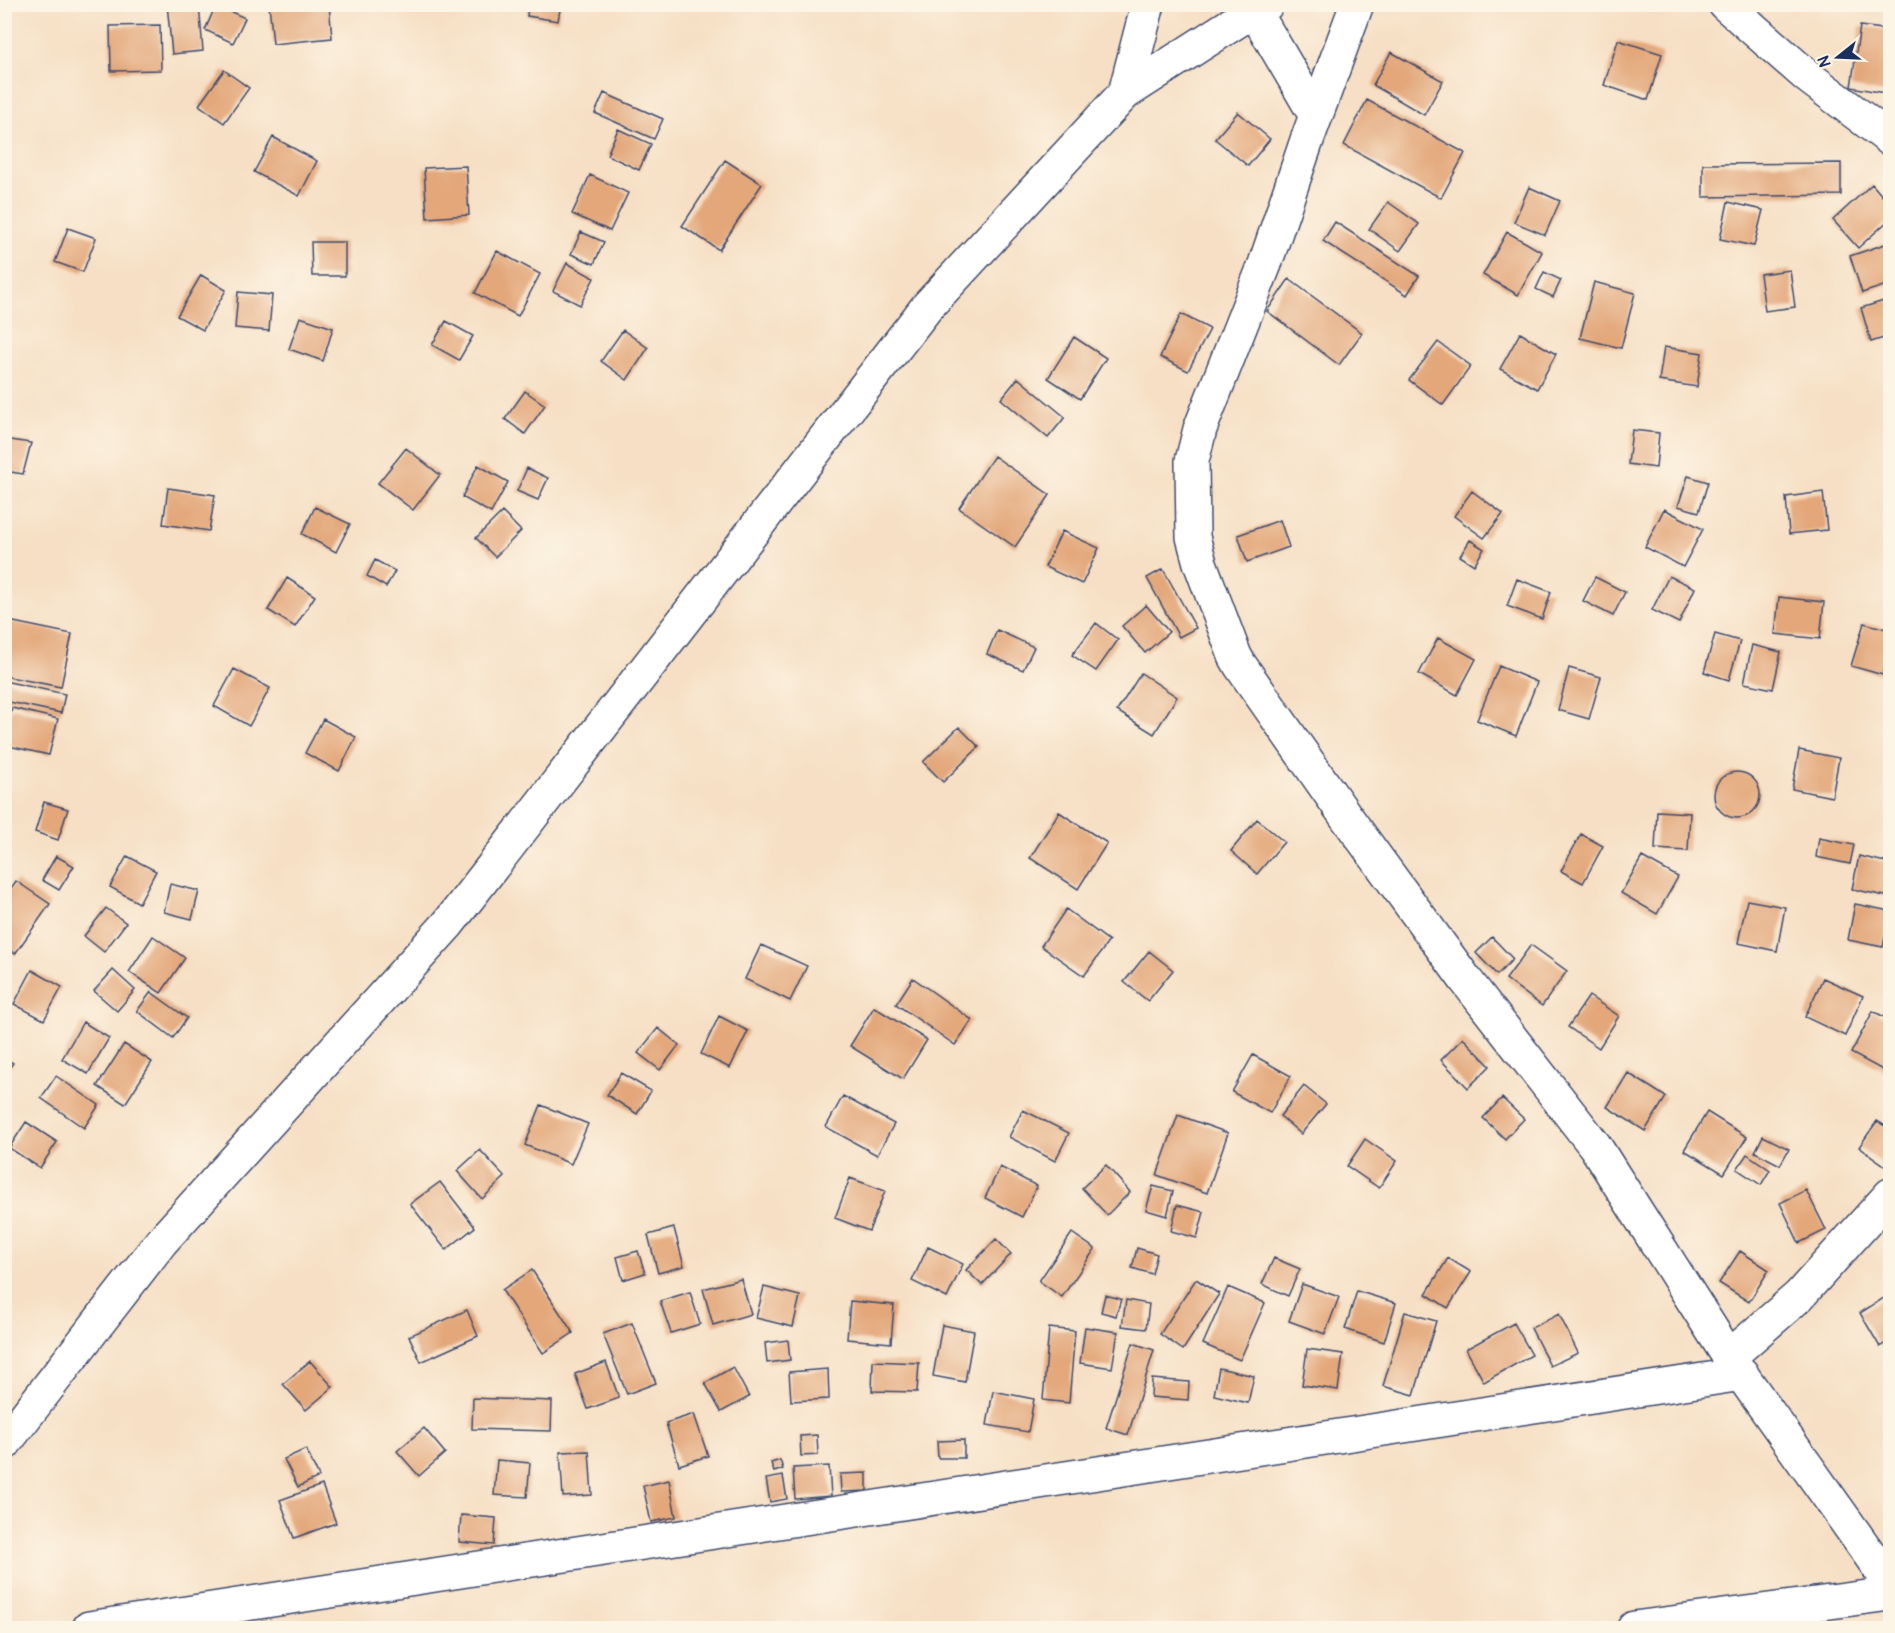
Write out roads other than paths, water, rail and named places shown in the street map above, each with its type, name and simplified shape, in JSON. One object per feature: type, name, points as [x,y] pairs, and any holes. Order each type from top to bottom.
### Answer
[{"type":"street","points":[[1125,93],[1148,4]]},
{"type":"street","points":[[1358,4],[1316,116],[1265,264],[1196,445],[1192,461],[1193,537],[1200,563],[1240,665],[1345,815],[1465,979],[1595,1146],[1735,1365],[1887,1579],[1890,1590]]},
{"type":"street","points":[[1725,4],[1807,76],[1890,139]]},
{"type":"street","points":[[4,1444],[161,1242],[448,924],[927,307],[1125,93],[1256,6],[1316,116]]},
{"type":"street","points":[[89,1629],[1735,1365],[1890,1195]]},
{"type":"street","points":[[1634,1629],[1890,1594]]}]
